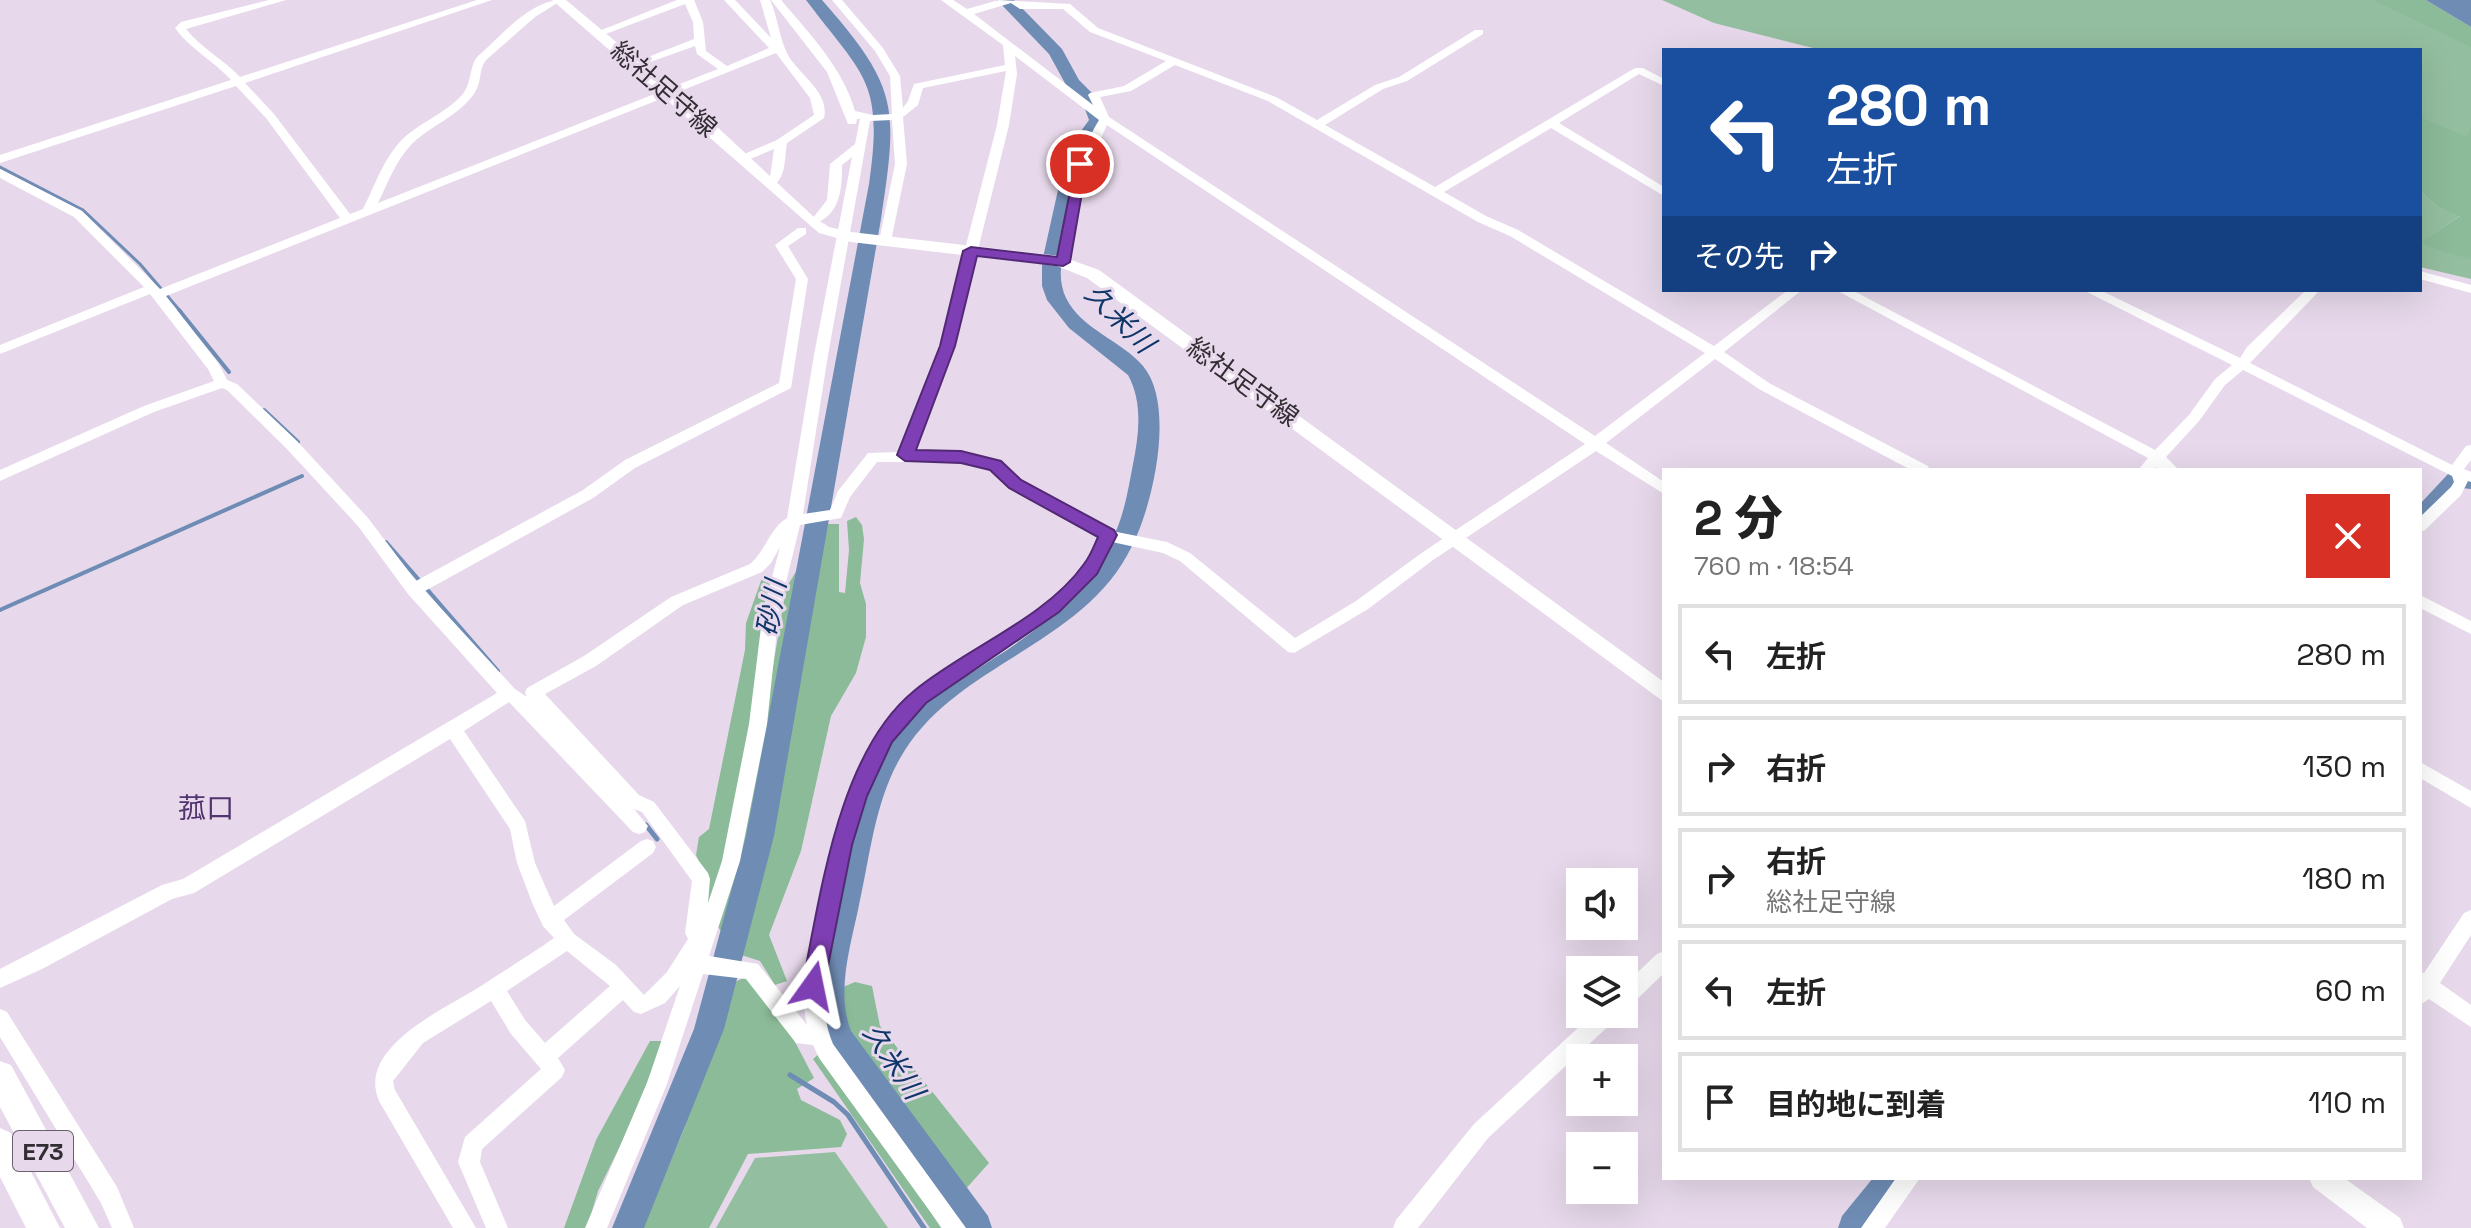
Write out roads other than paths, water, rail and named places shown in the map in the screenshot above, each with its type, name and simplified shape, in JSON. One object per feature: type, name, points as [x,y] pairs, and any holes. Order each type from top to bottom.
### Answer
[{"type":"highway","name":"E73","points":[[0,1076],[83,1228]]},
{"type":"highway","name":"E73","points":[[0,1144],[44,1228]]},
{"type":"main road","name":"総社足守線","points":[[558,0],[824,230],[882,241],[1056,261],[1093,274],[1662,692]]},
{"type":"main road","points":[[2325,1180],[2390,1228]]},
{"type":"street","points":[[281,0],[181,25],[180,28],[193,45],[214,57],[270,116],[348,220]]},
{"type":"street","points":[[0,159],[487,0]]},
{"type":"street","points":[[368,212],[402,146],[465,99],[475,84],[475,71],[482,58],[531,15],[558,0]]},
{"type":"street","points":[[729,0],[778,48],[821,108],[820,116],[814,122],[781,142],[744,158]]},
{"type":"street","points":[[765,0],[773,15],[778,48]]},
{"type":"street","points":[[776,0],[835,80],[850,113],[858,147]]},
{"type":"street","points":[[837,0],[879,50],[895,76],[901,164],[882,241]]},
{"type":"street","points":[[946,0],[1008,43],[1039,71],[1097,114],[1662,488]]},
{"type":"street","points":[[599,33],[680,1],[698,22],[702,55],[725,69]]},
{"type":"street","points":[[965,13],[1009,1],[1020,6],[1066,6],[1094,30],[1272,99],[1514,233],[1714,352],[1764,386],[1919,468]]},
{"type":"street","points":[[1318,124],[1379,87],[1403,79],[1479,32]]},
{"type":"street","points":[[635,64],[701,40]]},
{"type":"street","points":[[905,455],[947,346],[1003,125],[1012,71],[1008,43]]},
{"type":"street","points":[[0,350],[348,220],[778,48]]},
{"type":"street","points":[[1056,261],[1080,164],[1097,114],[1094,95],[1127,89],[1174,61]]},
{"type":"street","points":[[1436,192],[1639,70],[1662,82]]},
{"type":"street","points":[[850,113],[865,120],[900,115],[912,106],[918,86],[1012,71],[1039,71]]},
{"type":"street","points":[[596,1228],[657,1084],[731,861],[758,724],[771,611],[800,520],[848,236],[858,147],[865,120]]},
{"type":"street","points":[[1551,123],[1662,191]]},
{"type":"street","points":[[771,183],[776,178],[781,142]]},
{"type":"street","points":[[819,218],[830,209],[836,198],[836,164],[858,147]]},
{"type":"street","points":[[0,173],[78,214],[137,271],[214,367],[222,383]]},
{"type":"street","points":[[420,587],[588,494],[630,464],[786,385],[802,279],[781,245],[802,231]]},
{"type":"street","points":[[2422,276],[2471,289]]},
{"type":"street","points":[[0,979],[169,891],[187,887],[453,729],[590,661],[677,601],[756,568],[765,562],[778,534],[800,520],[832,516],[839,510],[843,495],[873,457],[961,457],[995,465],[1015,484],[1110,536],[1167,548],[1185,557],[1294,647],[1362,605],[1453,539],[1595,444],[1793,292]]},
{"type":"street","points":[[1846,292],[2153,463],[2194,418],[2220,382],[2242,364],[2252,350],[2312,292]]},
{"type":"street","points":[[2093,292],[2461,476]]},
{"type":"street","points":[[0,476],[149,409],[222,383],[232,387],[292,445],[639,826]]},
{"type":"street","points":[[2422,524],[2456,491],[2471,450]]},
{"type":"street","points":[[955,1228],[826,1051],[818,1035],[813,986],[842,845],[857,796],[885,737],[920,697],[1053,607],[1091,569],[1110,536]]},
{"type":"street","points":[[2422,602],[2471,628]]},
{"type":"street","points":[[522,696],[633,800],[648,807],[701,879],[695,933],[701,953]]},
{"type":"street","points":[[453,729],[519,827],[526,863],[550,920],[567,940],[609,971],[641,1005],[658,999],[701,953]]},
{"type":"street","points":[[2422,770],[2471,800]]},
{"type":"street","points":[[550,920],[647,847]]},
{"type":"street","points":[[2471,919],[2422,987],[2471,1017]]},
{"type":"street","points":[[465,1228],[386,1094],[383,1081],[397,1054],[416,1036],[567,940]]},
{"type":"street","points":[[701,953],[751,970],[803,1036],[818,1035]]},
{"type":"street","points":[[1638,985],[1662,962]]},
{"type":"street","points":[[494,987],[518,1027],[555,1070],[472,1144],[468,1153],[497,1228]]},
{"type":"street","points":[[544,1057],[624,987]]},
{"type":"street","points":[[0,1019],[109,1195],[123,1228]]},
{"type":"street","points":[[1404,1228],[1481,1131],[1592,1028]]},
{"type":"street","points":[[1872,1228],[1908,1180]]},
{"type":"water","points":[[2426,0],[2471,0],[2471,27]]},
{"type":"waterway","name":"砂川","points":[[628,1228],[709,1029],[760,836],[878,184],[883,125],[878,88],[859,54],[814,0]]},
{"type":"waterway","name":"久米川","points":[[976,1228],[840,1041],[834,1025],[830,1009],[833,960],[858,844],[869,800],[886,758],[922,712],[950,689],[1046,625],[1101,576],[1128,530],[1141,483],[1148,431],[1148,406],[1144,386],[1136,371],[1065,312],[1052,286],[1052,262],[1073,163],[1080,145],[1097,120],[1090,99],[1072,82],[1056,52],[1005,0]]},
{"type":"waterway","points":[[0,167],[83,210],[140,264],[181,312]]},
{"type":"waterway","points":[[179,310],[229,372]]},
{"type":"waterway","points":[[264,410],[298,442]]},
{"type":"waterway","points":[[0,610],[302,476]]},
{"type":"waterway","points":[[2422,516],[2456,480],[2471,481]]},
{"type":"waterway","points":[[386,542],[498,671]]},
{"type":"waterway","points":[[646,825],[657,839]]},
{"type":"waterway","points":[[790,1075],[834,1102],[848,1115],[924,1228]]},
{"type":"waterway","points":[[1854,1228],[1891,1180]]},
{"type":"district","name":"菰口","points":[[206,808]]}]
